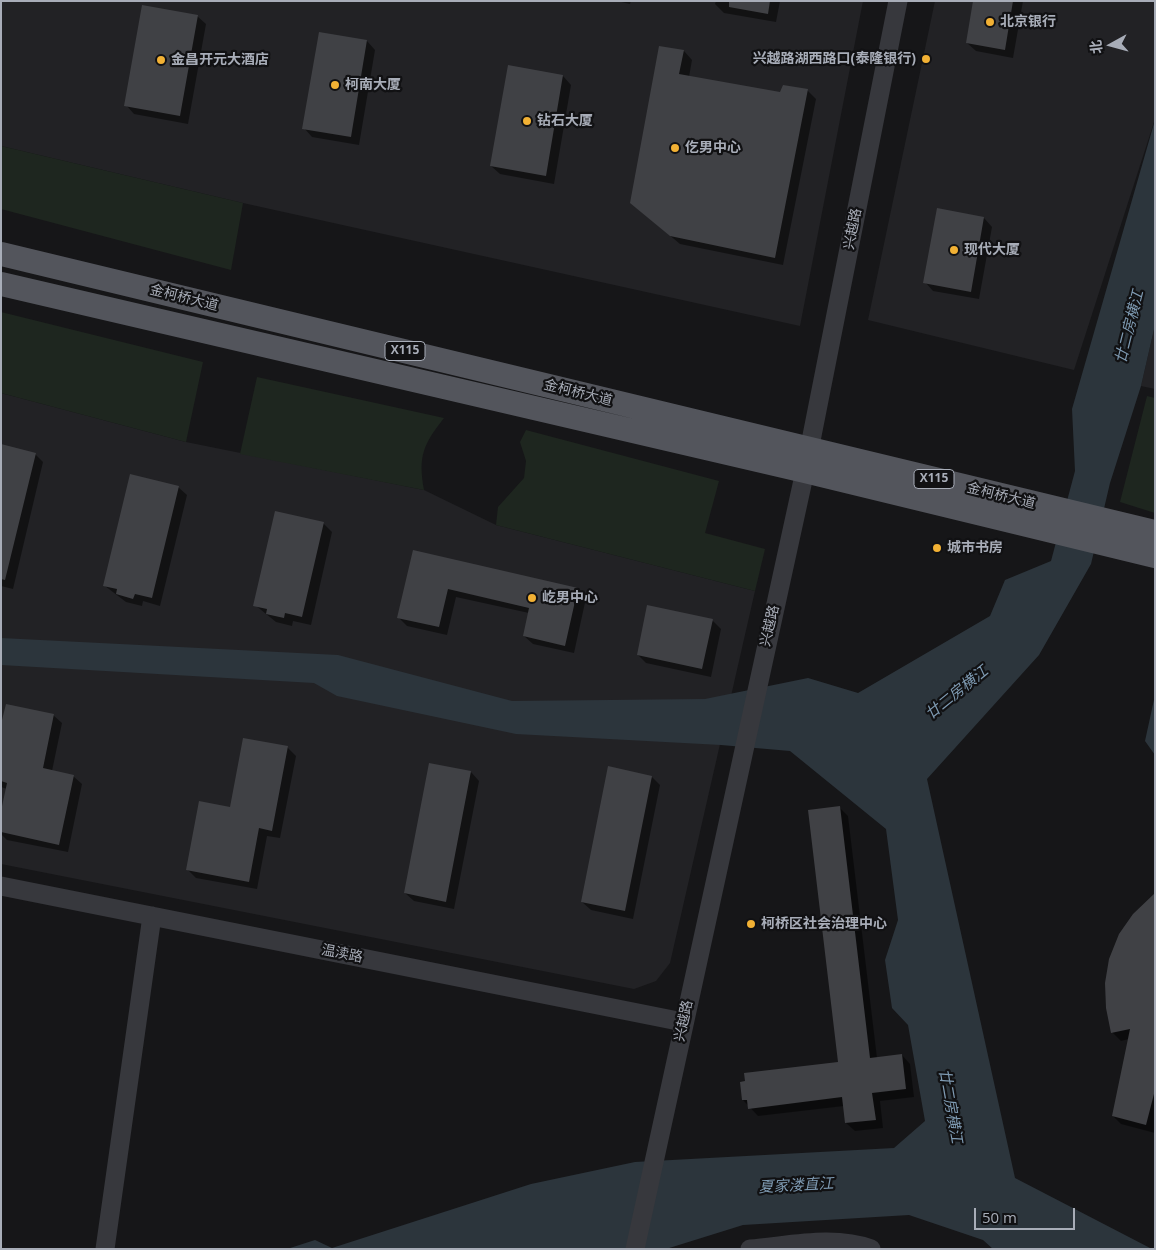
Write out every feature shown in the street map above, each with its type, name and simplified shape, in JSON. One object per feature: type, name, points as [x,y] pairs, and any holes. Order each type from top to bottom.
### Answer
[{"type":"main road","name":"金柯桥大道","points":[[1,254],[807,460],[1107,533],[1155,556]]},
{"type":"main road","name":"金柯桥大道","points":[[1,284],[807,460]]},
{"type":"main road","name":"金柯桥大道","points":[[1107,533],[1155,532]]},
{"type":"street","name":"兴越路","points":[[635,1249],[759,670],[807,460],[898,1]]},
{"type":"street","name":"温渎路","points":[[1,886],[683,1022]]},
{"type":"street","points":[[105,1249],[152,916]]},
{"type":"street","points":[[750,1249],[823,1243],[839,1246],[860,1245],[870,1249]]},
{"type":"shaded area","points":[[1,1],[863,1],[800,326],[243,203],[1,146]]},
{"type":"shaded area","points":[[935,1],[1155,1],[1155,119],[1074,370],[868,320]]},
{"type":"shaded area","points":[[1,146],[243,203],[231,270],[1,209]]},
{"type":"shaded area","points":[[1,312],[203,362],[186,442],[1,393]]},
{"type":"shaded area","points":[[1155,325],[1155,389],[1141,386]]},
{"type":"shaded area","points":[[257,377],[444,418],[431,436],[424,451],[422,478],[424,490],[240,454]]},
{"type":"shaded area","points":[[1,393],[186,442],[424,490],[496,525],[755,591],[670,963],[656,981],[634,989],[1,864]]},
{"type":"shaded area","points":[[1147,396],[1155,398],[1155,513],[1120,502]]},
{"type":"shaded area","points":[[526,430],[719,481],[705,533],[765,549],[755,591],[496,525],[498,507],[524,478],[526,461],[520,442]]},
{"type":"water","points":[[1155,120],[1155,325],[1141,386],[1110,483],[1091,564],[1039,655],[927,779],[1015,1178],[1152,1249],[993,1249],[983,1240],[909,1215],[743,1225],[666,1249],[287,1249],[315,1240],[332,1248],[531,1184],[635,1162],[894,1148],[925,1121],[908,1025],[892,1008],[885,960],[898,920],[886,829],[790,751],[721,745],[516,734],[337,696],[314,683],[1,665],[1,638],[338,655],[512,701],[705,699],[808,678],[858,693],[990,616],[1005,580],[1051,561],[1075,471],[1072,409]]},
{"type":"water","points":[[1155,695],[1155,755],[1145,741]]},
{"type":"building","points":[[729,1],[770,1],[768,14],[729,7]]},
{"type":"building","name":"北京银行","points":[[973,1],[1013,1],[1005,50],[966,43]]},
{"type":"building","name":"金昌开元大酒店","points":[[142,5],[198,15],[180,116],[124,106]]},
{"type":"building","name":"柯南大厦","points":[[319,32],[367,40],[351,137],[302,129]]},
{"type":"building","name":"仡男中心","points":[[659,46],[684,50],[679,74],[780,92],[783,85],[808,89],[775,258],[670,236],[630,203]]},
{"type":"building","name":"钻石大厦","points":[[508,65],[563,75],[546,176],[490,166]]},
{"type":"building","name":"现代大厦","points":[[937,208],[984,217],[971,292],[923,283]]},
{"type":"building","points":[[1,444],[36,453],[5,580],[1,579]]},
{"type":"building","points":[[130,474],[179,486],[152,598],[135,594],[133,599],[116,594],[117,589],[103,586]]},
{"type":"building","points":[[275,511],[324,522],[302,617],[285,613],[284,618],[266,614],[267,609],[253,606]]},
{"type":"building","name":"屹男中心","points":[[413,550],[578,588],[565,646],[523,636],[529,608],[448,589],[439,627],[397,618]]},
{"type":"building","points":[[647,605],[713,619],[702,669],[637,655]]},
{"type":"building","points":[[6,704],[54,714],[43,768],[74,775],[59,845],[1,832],[1,811],[7,783],[1,781],[1,724]]},
{"type":"building","points":[[243,738],[288,746],[272,831],[259,828],[249,882],[186,870],[199,801],[230,807]]},
{"type":"building","points":[[429,763],[471,771],[446,902],[404,893]]},
{"type":"building","points":[[608,766],[652,776],[625,911],[581,902]]},
{"type":"building","points":[[840,806],[870,1058],[902,1054],[906,1089],[872,1093],[876,1120],[845,1123],[842,1097],[748,1109],[747,1100],[742,1100],[740,1082],[745,1081],[744,1073],[838,1062],[808,810]]},
{"type":"building","points":[[1155,893],[1155,1090],[1146,1125],[1112,1116],[1130,1029],[1111,1033],[1106,1008],[1105,983],[1109,959],[1119,934],[1133,914]]},
{"type":"place","name":"北京银行","points":[[990,22]]},
{"type":"place","name":"兴越路湖西路口(泰隆银行)","points":[[926,59]]},
{"type":"place","name":"金昌开元大酒店","points":[[161,60]]},
{"type":"place","name":"柯南大厦","points":[[335,85]]},
{"type":"place","name":"钻石大厦","points":[[527,121]]},
{"type":"place","name":"仡男中心","points":[[675,148]]},
{"type":"place","name":"现代大厦","points":[[954,250]]},
{"type":"place","name":"城市书房","points":[[937,548]]},
{"type":"place","name":"屹男中心","points":[[532,598]]},
{"type":"place","name":"柯桥区社会治理中心","points":[[751,924]]},
{"type":"water label","name":"廿二房横江","points":[[1130,327]]},
{"type":"water label","name":"廿二房横江","points":[[957,693]]},
{"type":"water label","name":"廿二房横江","points":[[950,1106]]},
{"type":"water label","name":"夏家溇直江","points":[[796,1186]]}]
